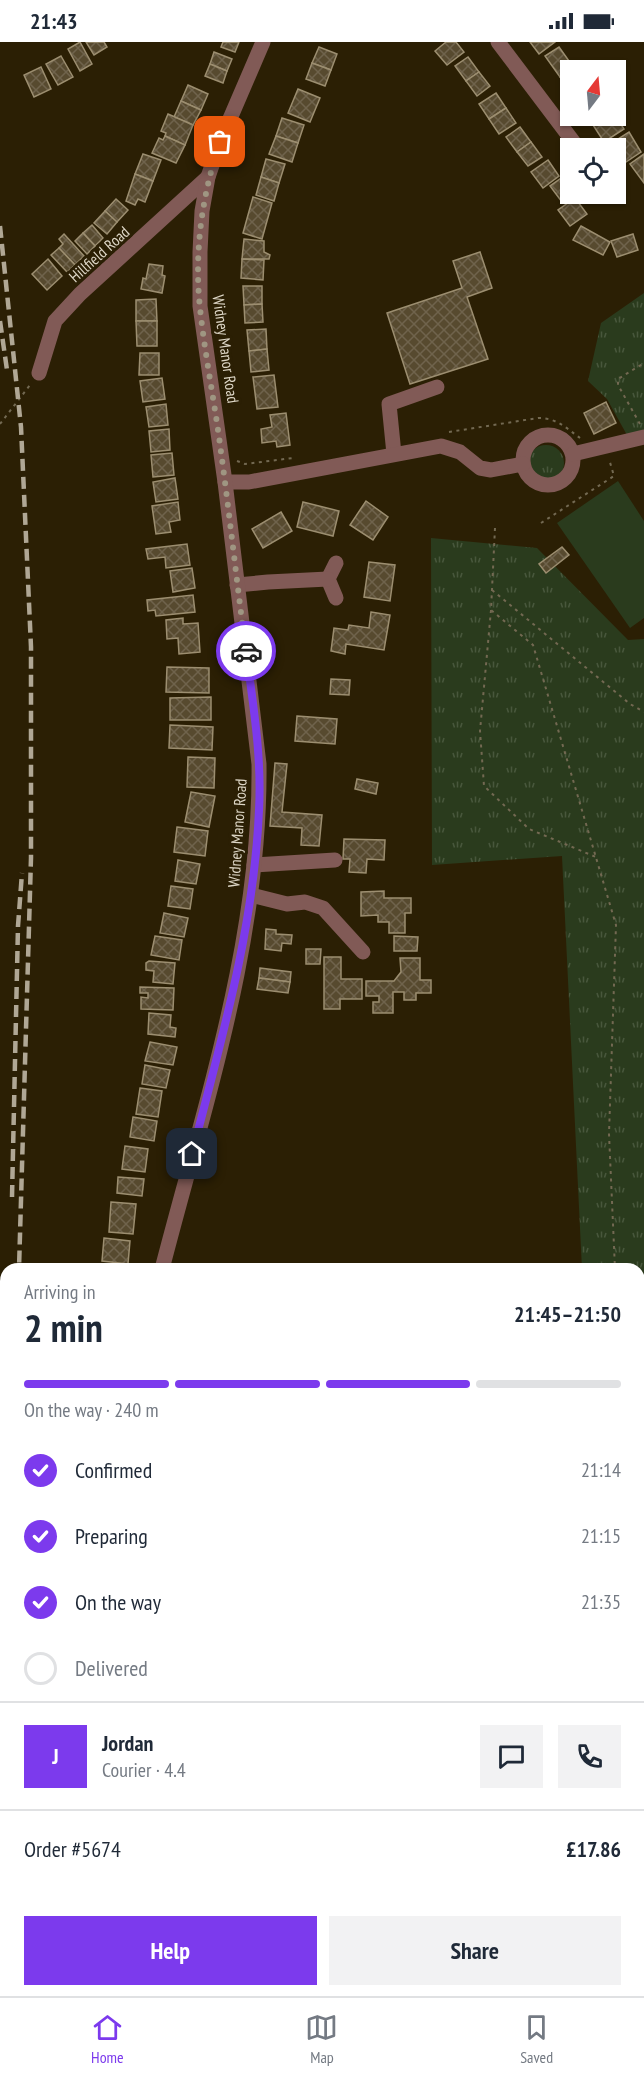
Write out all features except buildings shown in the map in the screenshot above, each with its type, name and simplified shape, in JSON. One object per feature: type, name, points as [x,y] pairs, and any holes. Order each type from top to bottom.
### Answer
[{"type":"street","name":"Widney Manor Road","points":[[164,1263],[228,1022],[241,960],[260,809],[259,764],[225,482],[200,306],[200,241],[208,177],[220,142],[263,42]]},
{"type":"street","points":[[498,42],[570,138]]},
{"type":"street","name":"Hillfield Road","points":[[39,373],[55,321],[80,294],[208,177]]},
{"type":"street","points":[[394,454],[389,404],[437,387]]},
{"type":"street","points":[[573,454],[644,433]]},
{"type":"street","points":[[548,435],[564,440],[573,454],[574,462],[569,476],[556,484],[542,485],[535,482],[529,477],[523,464],[526,447],[532,441],[548,435]]},
{"type":"street","points":[[225,482],[249,482],[441,446],[460,452],[480,468],[491,470],[523,464]]},
{"type":"street","points":[[336,562],[328,579],[336,598]]},
{"type":"street","points":[[237,585],[328,579]]},
{"type":"street","points":[[254,865],[335,860]]},
{"type":"street","points":[[250,895],[287,904],[305,902],[323,908],[363,952]]},
{"type":"path","points":[[644,363],[618,379],[618,385],[644,433]]},
{"type":"path","points":[[0,424],[39,373]]},
{"type":"path","points":[[448,432],[549,418],[563,424],[584,439]]},
{"type":"path","points":[[541,523],[614,476],[607,451]]},
{"type":"path","points":[[495,528],[491,610],[480,731],[484,786],[529,829],[596,857]]},
{"type":"path","points":[[492,590],[630,704],[644,712]]},
{"type":"path","points":[[491,610],[533,645],[616,925],[609,1134],[615,1263]]},
{"type":"green space","points":[[644,293],[644,430],[627,435],[607,399],[588,381],[601,323]]},
{"type":"green space","points":[[546,445],[558,451],[564,463],[558,475],[546,481],[534,475],[528,463],[534,451]]},
{"type":"green space","points":[[618,481],[644,521],[644,618],[630,628],[557,523]]},
{"type":"green space","points":[[431,538],[537,548],[628,640],[644,639],[644,1263],[582,1263],[562,856],[432,865]]},
{"type":"railway","points":[[0,226],[21,427],[31,647],[31,858],[19,1263]]},
{"type":"railway","points":[[0,321],[7,370]]},
{"type":"railway","points":[[12,1197],[18,926],[22,873]]},
{"type":"way so far","points":[[220,142],[208,177],[202,211],[200,306],[217,416],[246,651]]},
{"type":"route","points":[[192,1154],[228,1022],[241,960],[257,846],[260,809],[259,764],[246,651]]}]
